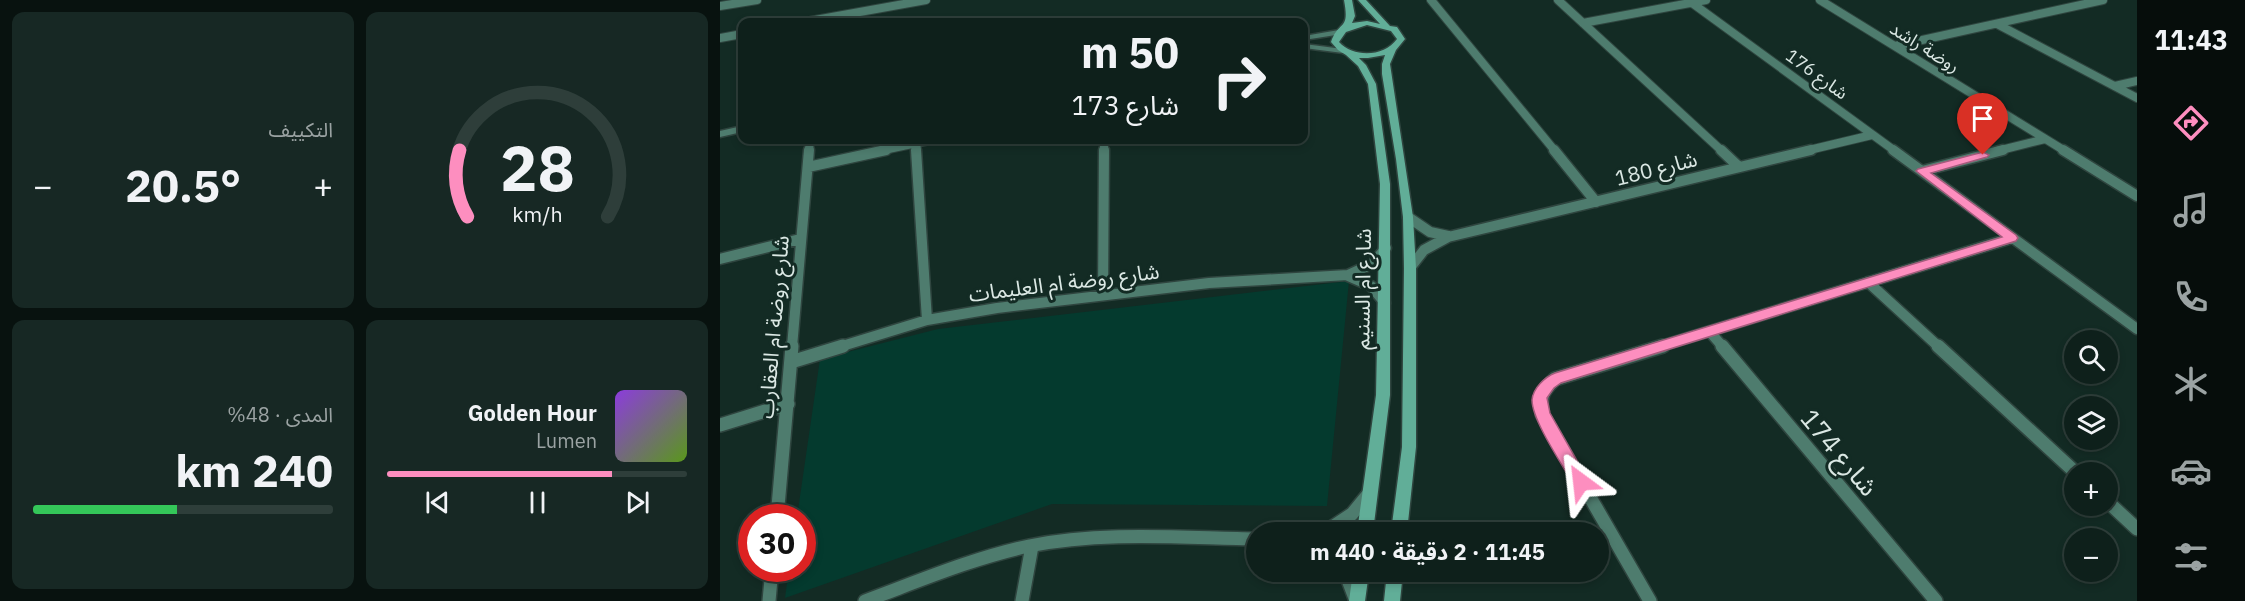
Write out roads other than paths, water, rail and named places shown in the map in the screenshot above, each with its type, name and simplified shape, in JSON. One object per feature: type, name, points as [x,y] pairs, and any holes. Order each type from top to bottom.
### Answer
[{"type":"main road","points":[[1348,0],[1351,16],[1335,42],[1347,52],[1374,55],[1392,49]]},
{"type":"main road","points":[[1362,0],[1387,26]]},
{"type":"main road","points":[[1343,30],[1366,23],[1387,26],[1394,29],[1401,39],[1392,49],[1386,64],[1386,74],[1401,159],[1408,217],[1410,268],[1409,447],[1401,522]]},
{"type":"main road","name":"شارع ام السنيم","points":[[1347,52],[1362,65],[1372,84],[1384,184],[1386,248],[1383,395],[1366,522]]},
{"type":"main road","points":[[1356,601],[1359,582]]},
{"type":"main road","points":[[1392,601],[1394,582]]},
{"type":"street","points":[[720,6],[757,0]]},
{"type":"street","points":[[826,18],[926,0]]},
{"type":"street","points":[[1431,0],[1596,202]]},
{"type":"street","points":[[1558,0],[1739,167]]},
{"type":"street","points":[[1583,23],[1706,0]]},
{"type":"street","name":"روضة راشد","points":[[1820,0],[2137,196]]},
{"type":"street","points":[[1895,46],[2103,0]]},
{"type":"street","name":"شارع 176","points":[[1692,3],[2137,328]]},
{"type":"street","points":[[1997,24],[2137,98]]},
{"type":"street","points":[[1308,37],[1343,30]]},
{"type":"street","points":[[720,38],[738,35]]},
{"type":"street","points":[[1308,47],[1347,52]]},
{"type":"street","points":[[2115,86],[2137,81]]},
{"type":"street","points":[[720,126],[738,122]]},
{"type":"street","points":[[720,134],[738,130]]},
{"type":"street","name":"شارع 180","points":[[1410,268],[1421,251],[1438,240],[1872,135]]},
{"type":"street","points":[[1922,171],[2045,139]]},
{"type":"street","name":"شارع روضة ام العقارب","points":[[778,504],[810,144]]},
{"type":"street","points":[[808,168],[908,144]]},
{"type":"street","points":[[916,144],[927,320]]},
{"type":"street","points":[[1103,296],[1104,144]]},
{"type":"street","points":[[1408,217],[1422,228],[1449,237]]},
{"type":"street","points":[[1650,601],[1546,422],[1540,406],[1543,390],[1555,379],[2012,238]]},
{"type":"street","points":[[720,259],[800,239]]},
{"type":"street","name":"شارع روضة ام العليمات","points":[[791,362],[927,320],[997,308],[1209,284],[1348,275],[1372,264],[1386,248]]},
{"type":"street","points":[[1348,275],[1371,286],[1385,303]]},
{"type":"street","points":[[1868,282],[2064,462]]},
{"type":"street","name":"شارع 174","points":[[1710,332],[1936,601]]},
{"type":"street","points":[[720,425],[788,404]]},
{"type":"street","points":[[1340,522],[1352,514],[1370,492]]},
{"type":"street","points":[[2118,511],[2137,529]]},
{"type":"street","points":[[865,601],[966,563],[1032,546],[1101,539],[1246,539]]},
{"type":"street","points":[[1022,601],[1032,546]]},
{"type":"street","points":[[769,601],[771,582]]},
{"type":"street","points":[[1350,582],[1356,601]]}]
